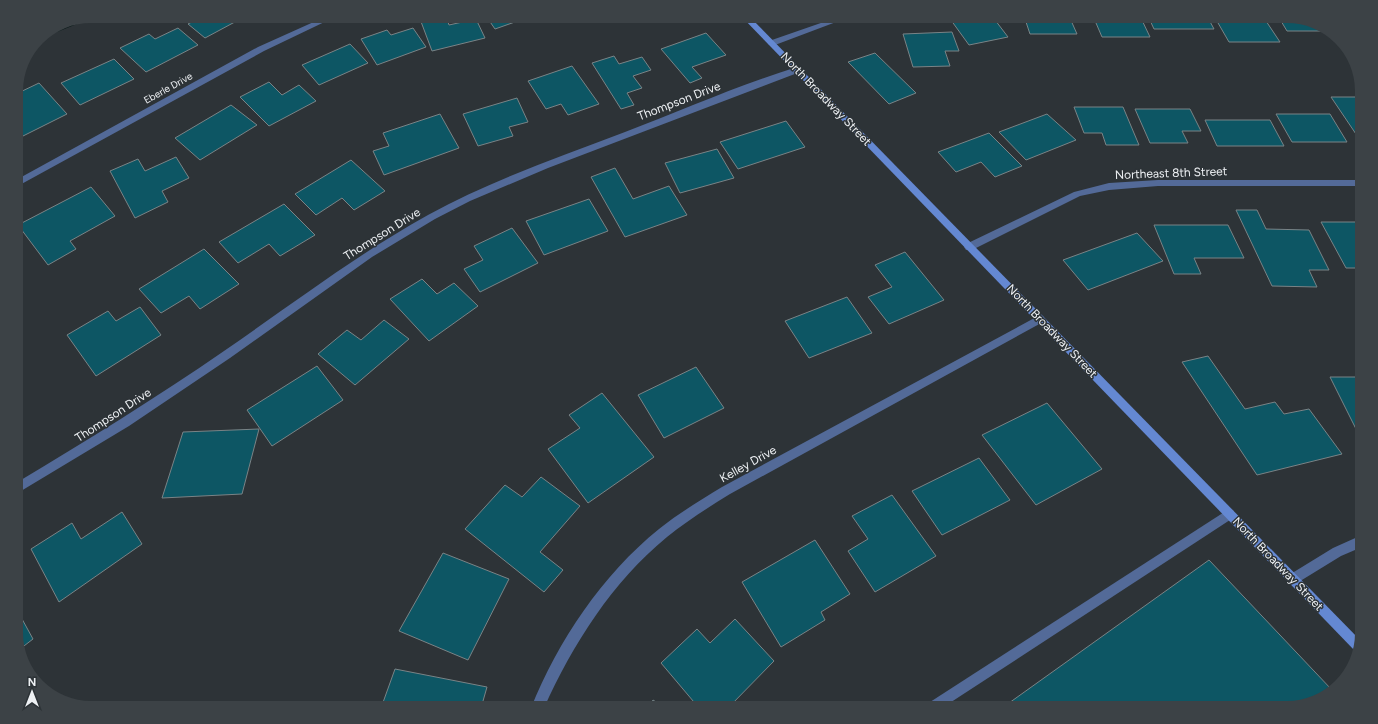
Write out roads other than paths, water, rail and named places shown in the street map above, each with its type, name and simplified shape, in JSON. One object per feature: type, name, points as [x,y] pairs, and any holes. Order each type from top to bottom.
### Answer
[{"type":"main road","name":"North Broadway Street","points":[[752,23],[1354,642]]},
{"type":"street","name":"Eberle Drive","points":[[23,180],[261,48],[317,23]]},
{"type":"street","points":[[772,43],[828,23]]},
{"type":"street","name":"Thompson Drive","points":[[23,485],[125,423],[226,355],[369,254],[432,217],[467,199],[545,166],[797,70]]},
{"type":"street","name":"Northeast 8th Street","points":[[969,247],[1077,194],[1106,187],[1156,183],[1355,183]]},
{"type":"street","name":"Kelley Drive","points":[[540,701],[574,637],[608,590],[645,549],[681,520],[738,484],[1040,320]]},
{"type":"street","points":[[941,701],[1229,514]]},
{"type":"street","points":[[1293,579],[1337,552],[1355,544]]}]
